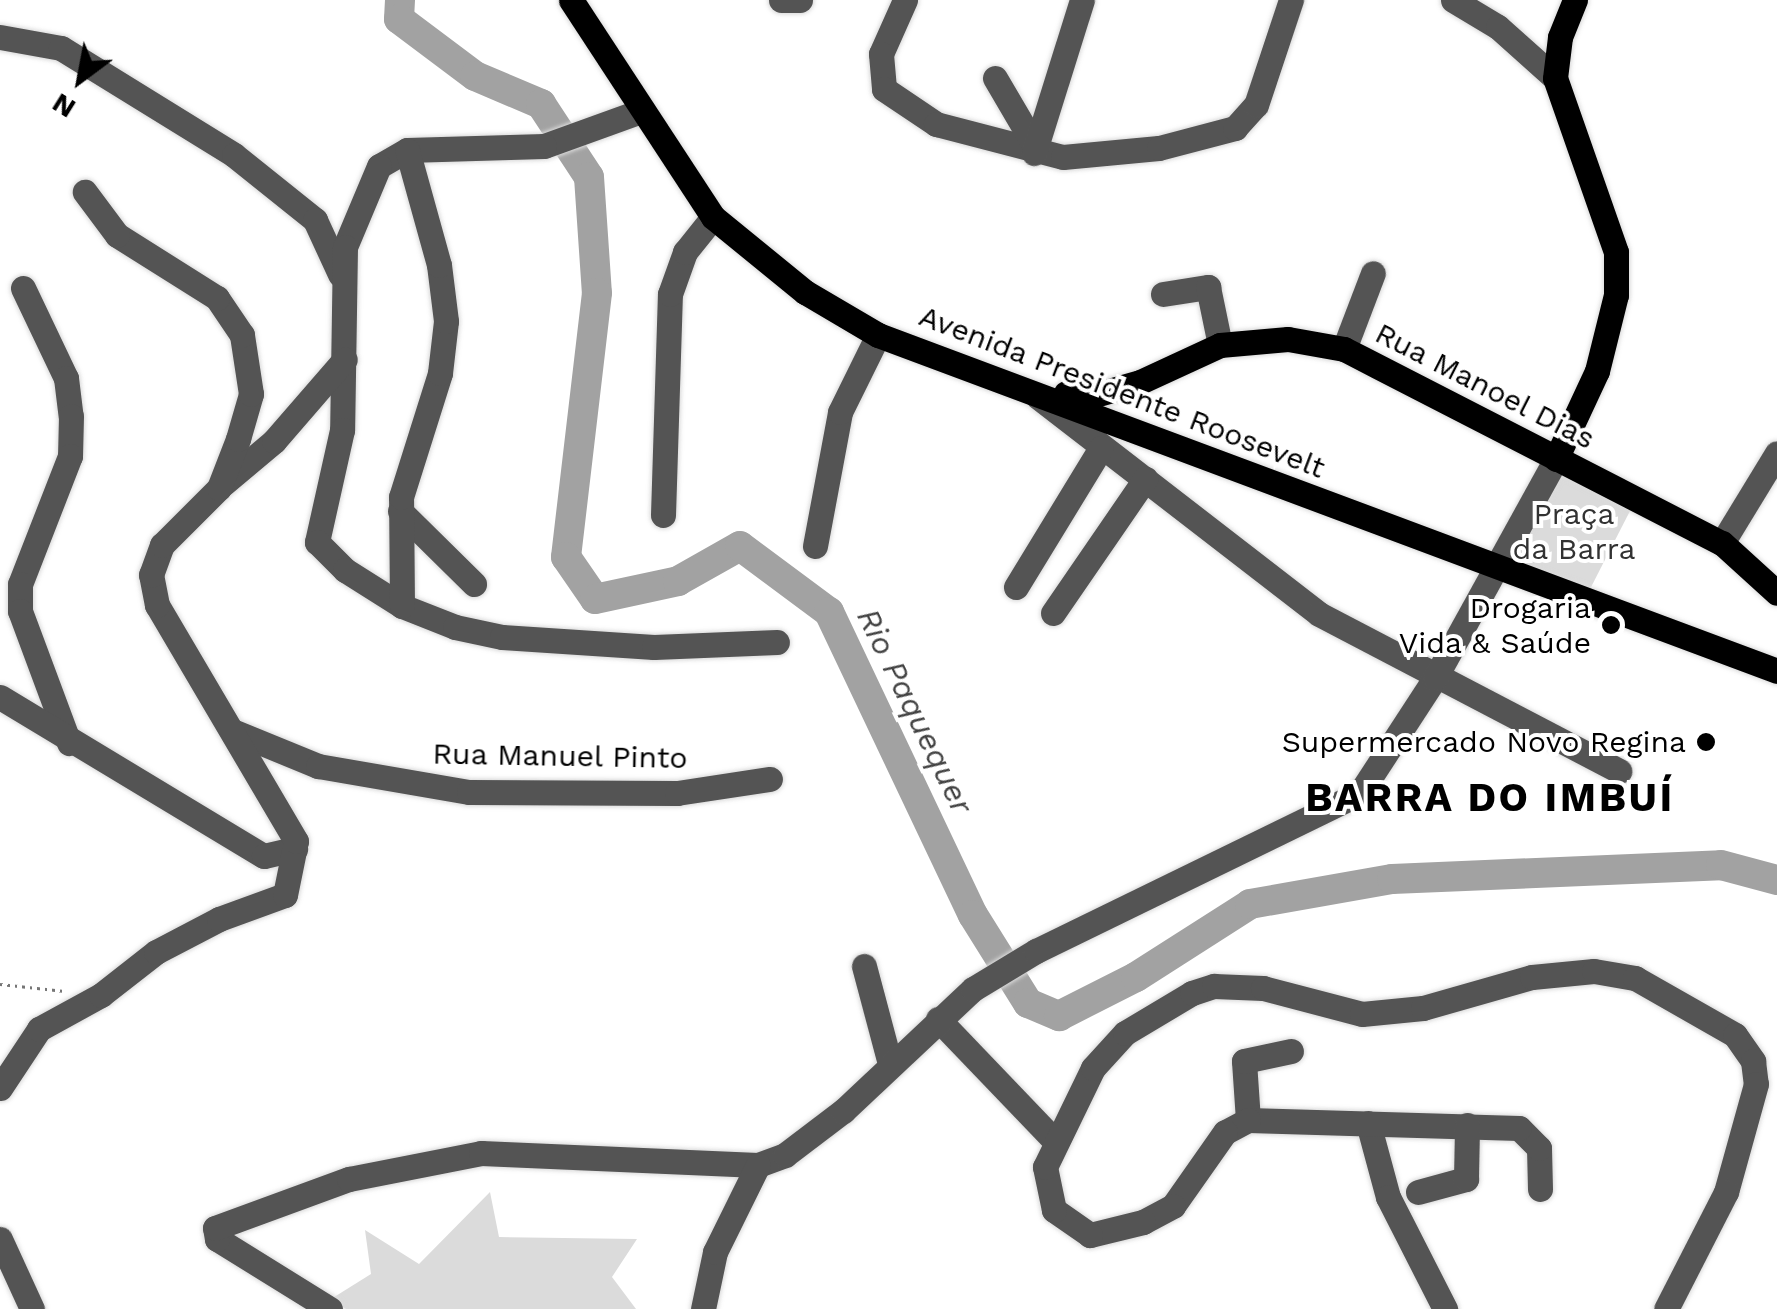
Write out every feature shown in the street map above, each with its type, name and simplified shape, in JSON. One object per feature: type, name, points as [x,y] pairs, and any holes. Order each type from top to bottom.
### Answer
[{"type":"main road","points":[[1556,460],[1608,339],[1616,252],[1555,78],[1560,37],[1575,0]]},
{"type":"main road","name":"Avenida Presidente Roosevelt","points":[[576,3],[640,110],[714,217],[806,292],[878,335],[1022,384],[1496,570],[1777,671]]},
{"type":"main road","name":"Rua Manoel Dias","points":[[1022,384],[1095,396],[1140,382],[1220,345],[1288,339],[1344,349],[1722,543],[1777,594]]},
{"type":"main road","points":[[1140,382],[1116,408],[1140,430]]},
{"type":"street","points":[[781,0],[800,0]]},
{"type":"street","points":[[905,0],[881,54],[884,89],[936,124],[1035,151],[1094,156],[1235,128],[1256,105],[1291,0]]},
{"type":"street","points":[[1035,151],[1082,0]]},
{"type":"street","points":[[1453,0],[1498,27],[1555,78]]},
{"type":"street","points":[[0,37],[61,48],[234,155],[315,220],[343,280]]},
{"type":"street","points":[[996,78],[1035,151]]},
{"type":"street","points":[[640,110],[556,144],[407,150],[386,158],[364,192],[345,247],[342,430],[317,542],[336,563],[402,606],[502,638],[654,647],[778,642]]},
{"type":"street","points":[[402,606],[400,511],[440,374],[446,322],[439,265],[407,150]]},
{"type":"street","points":[[85,192],[117,235],[217,298],[242,336],[252,394],[219,488]]},
{"type":"street","points":[[663,515],[670,294],[686,252],[714,217]]},
{"type":"street","points":[[1344,349],[1373,273]]},
{"type":"street","points":[[1163,294],[1208,287],[1220,345]]},
{"type":"street","points":[[23,288],[66,378],[70,456],[20,584],[20,611],[69,743]]},
{"type":"street","points":[[815,546],[840,412],[878,335]]},
{"type":"street","points":[[0,1088],[38,1029],[101,995],[156,952],[219,918],[284,895],[295,849],[294,831],[157,605],[151,575],[162,544],[274,440],[345,359]]},
{"type":"street","points":[[1022,384],[1319,614],[1618,771]]},
{"type":"street","points":[[1016,587],[1101,448]]},
{"type":"street","points":[[1722,543],[1777,453]]},
{"type":"street","points":[[330,1309],[218,1240],[216,1228],[349,1178],[482,1152],[758,1165],[802,1146],[972,990],[1036,951],[1360,793],[1435,678],[1556,460]]},
{"type":"street","points":[[1053,614],[1146,479]]},
{"type":"street","points":[[400,511],[474,584]]},
{"type":"street","points":[[0,697],[69,743],[264,856],[295,849]]},
{"type":"street","name":"Rua Manuel Pinto","points":[[235,732],[318,766],[469,792],[677,794],[770,779]]},
{"type":"street","points":[[864,966],[890,1064]]},
{"type":"street","points":[[1540,1189],[1535,1139],[1520,1128],[1248,1120],[1225,1132],[1173,1206],[1106,1236],[1079,1232],[1054,1210],[1045,1167],[1054,1140],[1094,1068],[1125,1033],[1214,986],[1263,988],[1362,1014],[1422,1008],[1532,977],[1594,971],[1636,978],[1735,1034],[1753,1061],[1756,1084],[1726,1192],[1666,1309]]},
{"type":"street","points":[[938,1019],[1054,1140]]},
{"type":"street","points":[[1248,1120],[1244,1062],[1291,1051]]},
{"type":"street","points":[[1368,1123],[1388,1197],[1444,1309]]},
{"type":"street","points":[[1418,1192],[1466,1178],[1468,1125]]},
{"type":"street","points":[[703,1309],[715,1252],[758,1165]]},
{"type":"street","points":[[0,1239],[32,1309]]},
{"type":"path","points":[[0,984],[101,995]]},
{"type":"green space","name":"Praça da Barra","points":[[1559,467],[1631,509],[1589,591],[1514,565]]},
{"type":"green space","points":[[490,1192],[499,1237],[637,1239],[612,1277],[636,1309],[346,1309],[331,1299],[371,1274],[365,1230],[419,1264]]},
{"type":"waterway","name":"Rio Paquequer","points":[[400,0],[399,19],[475,76],[541,104],[589,177],[597,293],[566,557],[595,599],[678,581],[740,546],[829,612],[973,915],[1028,1003],[1059,1016],[1136,977],[1250,904],[1392,879],[1721,865],[1777,880]]},
{"type":"place","name":"Drogaria Vida & Saúde","points":[[1611,625]]},
{"type":"place","name":"Supermercado Novo Regina","points":[[1706,742]]},
{"type":"district","name":"BARRA DO IMBUÍ","points":[[1490,798]]}]
